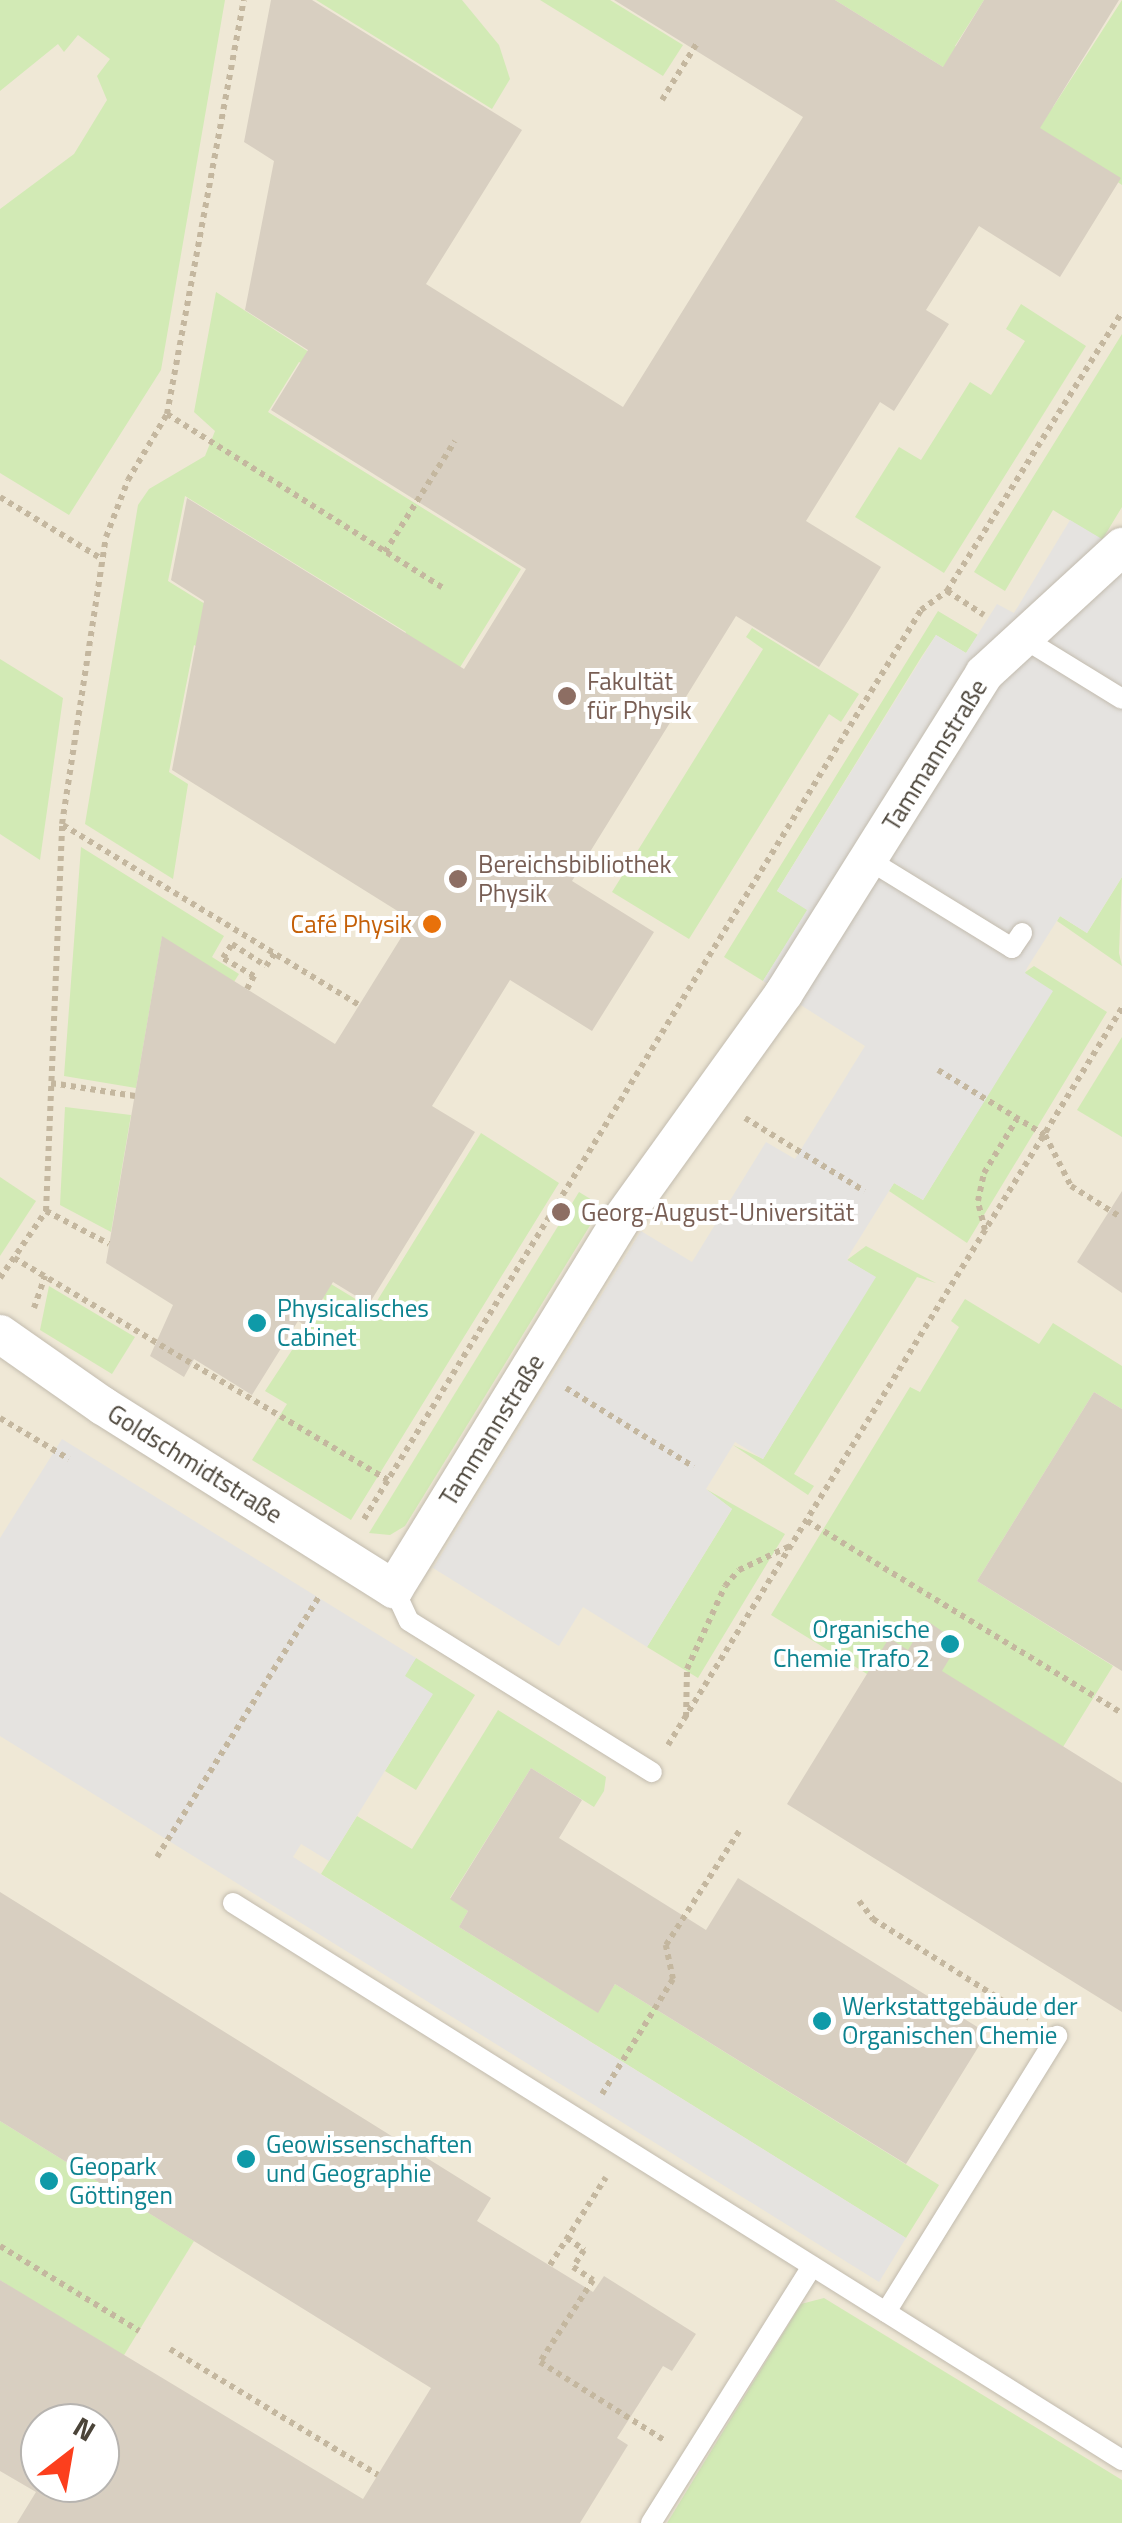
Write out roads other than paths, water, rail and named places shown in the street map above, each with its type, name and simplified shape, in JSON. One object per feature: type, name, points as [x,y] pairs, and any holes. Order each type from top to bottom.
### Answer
[{"type":"street","name":"Tammannstraße","points":[[394,1589],[621,1220],[784,993],[984,674],[1122,547]]},
{"type":"street","name":"Goldschmidtstraße","points":[[0,1334],[394,1589]]},
{"type":"lane","points":[[1023,638],[1122,699]]},
{"type":"lane","points":[[869,860],[1012,948],[1022,933]]},
{"type":"lane","points":[[394,1589],[410,1620],[652,1772]]},
{"type":"lane","points":[[233,1904],[1122,2460]]},
{"type":"lane","points":[[886,2312],[1057,2036]]},
{"type":"lane","points":[[651,2523],[812,2266]]},
{"type":"place","name":"Fakultät für Physik","points":[[567,696]]},
{"type":"place","name":"Bereichsbibliothek Physik","points":[[458,879]]},
{"type":"place","name":"Café Physik","points":[[432,924]]},
{"type":"place","name":"Georg-August-Universität","points":[[561,1212]]},
{"type":"place","name":"Physicalisches Cabinet","points":[[257,1323]]},
{"type":"place","name":"Organische Chemie Trafo 2","points":[[950,1644]]},
{"type":"place","name":"Werkstattgebäude der Organischen Chemie","points":[[822,2021]]},
{"type":"place","name":"Geowissenschaften und Geographie","points":[[246,2159]]},
{"type":"place","name":"Geopark Göttingen","points":[[49,2181]]}]
